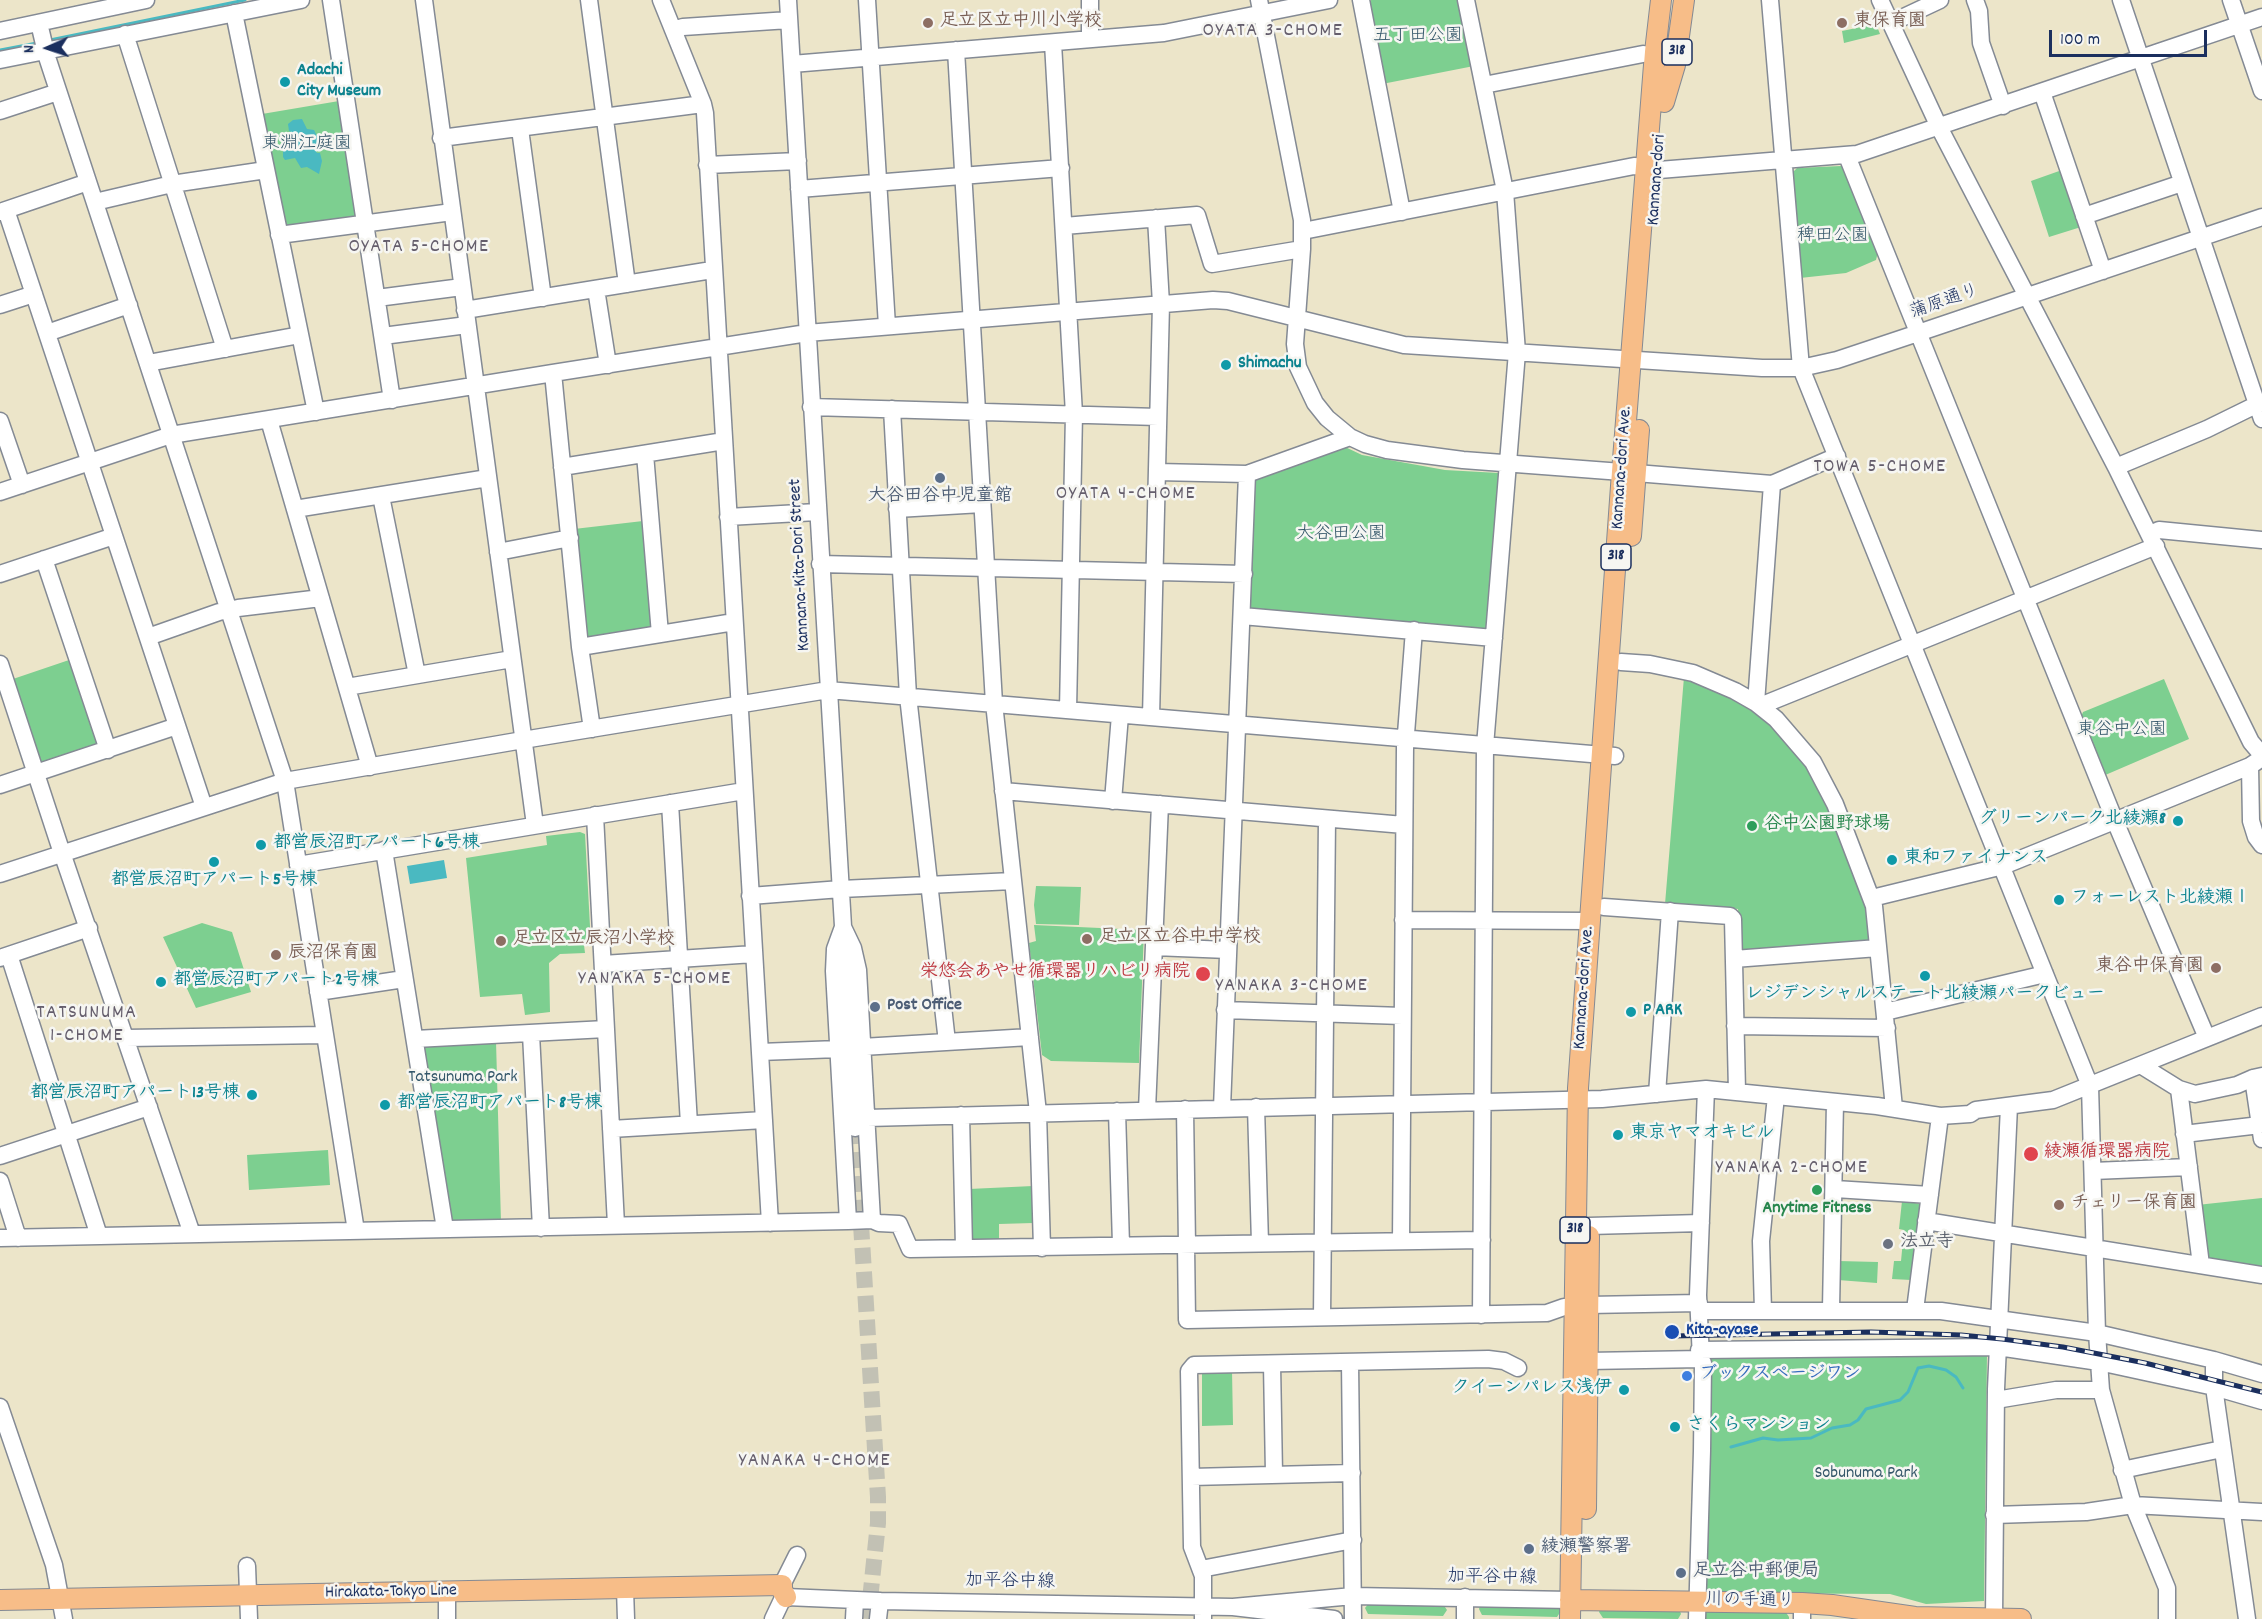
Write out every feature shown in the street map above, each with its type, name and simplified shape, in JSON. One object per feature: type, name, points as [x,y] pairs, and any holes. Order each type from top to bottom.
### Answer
[{"type":"main road","name":"318","points":[[1648,0],[1643,76],[1658,102]]},
{"type":"main road","name":"Kannana-dori","points":[[1637,360],[1664,23],[1661,0]]},
{"type":"main road","name":"Kannana-dori","points":[[1664,23],[1672,0]]},
{"type":"main road","name":"318","points":[[1658,102],[1675,65],[1684,0]]},
{"type":"main road","name":"Kannana-dori Ave.","points":[[1577,1610],[1588,1361],[1581,1306],[1589,1226],[1584,1099],[1604,907],[1609,756],[1637,360]]},
{"type":"main road","name":"Kannana-dori Ave.","points":[[1577,1610],[1584,1099],[1590,921],[1621,662],[1629,472]]},
{"type":"main road","name":"Hirakata-Tokyo Line","points":[[0,1600],[625,1589],[784,1591]]},
{"type":"main road","name":"川の手通り","points":[[1577,1610],[1802,1611],[1832,1605],[1908,1618],[2021,1619]]},
{"type":"street","points":[[0,60],[42,39],[84,6],[146,0]]},
{"type":"street","points":[[0,31],[42,39],[125,34],[297,0]]},
{"type":"street","points":[[332,0],[392,400]]},
{"type":"street","points":[[424,0],[535,825]]},
{"type":"street","points":[[589,0],[627,284]]},
{"type":"street","points":[[661,0],[703,104],[770,1223]]},
{"type":"street","name":"Kannana-Kita-Dori Street","points":[[788,0],[843,927],[861,1123]]},
{"type":"street","points":[[867,0],[887,326]]},
{"type":"street","points":[[1090,0],[1090,39]]},
{"type":"street","points":[[792,64],[1164,33],[1261,7],[1329,0]]},
{"type":"street","points":[[1361,0],[1402,212]]},
{"type":"street","points":[[1466,0],[1505,191],[1517,352],[1485,746],[1481,1315]]},
{"type":"street","points":[[1770,0],[1801,368],[2090,1086],[2097,1332],[2101,1390],[2133,1505],[2167,1588],[2168,1619]]},
{"type":"street","points":[[1880,0],[1939,128],[2154,541],[2258,752],[2252,821],[2256,837],[2262,845]]},
{"type":"street","points":[[1891,23],[1940,0]]},
{"type":"street","points":[[1975,0],[1979,11],[1982,43],[2003,106]]},
{"type":"street","points":[[2116,467],[2260,408],[2121,0]]},
{"type":"street","points":[[2231,0],[2262,92]]},
{"type":"street","points":[[1261,7],[1303,231],[1295,344],[1298,367],[1315,403],[1327,418],[1350,437],[1387,450],[1507,464],[1772,484],[1837,456]]},
{"type":"street","points":[[234,13],[316,412]]},
{"type":"street","points":[[1939,128],[1953,132],[2043,97],[2241,29],[2262,17]]},
{"type":"street","points":[[674,30],[683,27],[789,20]]},
{"type":"street","points":[[2241,29],[2262,27]]},
{"type":"street","points":[[125,34],[225,349]]},
{"type":"street","points":[[42,39],[285,781],[356,1228]]},
{"type":"street","points":[[1053,43],[1074,414],[1068,710]]},
{"type":"street","points":[[956,50],[994,703],[1038,1113],[1042,1248]]},
{"type":"street","points":[[1484,85],[1643,54]]},
{"type":"street","points":[[0,111],[58,92]]},
{"type":"street","points":[[1303,231],[1635,166],[1652,168],[1847,156],[2003,106],[2043,97]]},
{"type":"street","points":[[2043,97],[2103,271]]},
{"type":"street","points":[[441,138],[703,104]]},
{"type":"street","points":[[520,129],[543,298]]},
{"type":"street","points":[[1847,156],[2115,820],[2207,1038]]},
{"type":"street","points":[[707,165],[798,161]]},
{"type":"street","points":[[799,189],[1061,168]]},
{"type":"street","points":[[95,202],[172,184],[266,170]]},
{"type":"street","points":[[88,183],[3,211],[34,294],[204,807]]},
{"type":"street","points":[[2084,216],[2182,183]]},
{"type":"street","points":[[279,235],[452,212]]},
{"type":"street","points":[[1064,226],[1197,215],[1212,264],[1302,249]]},
{"type":"street","name":"蒲原通り","points":[[0,492],[171,435],[553,373],[807,333],[1161,304],[1221,300],[1395,344],[1762,368],[1801,368],[1837,360],[2262,217]]},
{"type":"street","points":[[1151,717],[1161,304],[1156,218]]},
{"type":"street","points":[[382,336],[543,298],[712,270]]},
{"type":"street","points":[[377,298],[462,287]]},
{"type":"street","points":[[596,289],[608,365]]},
{"type":"street","points":[[0,305],[34,294]]},
{"type":"street","points":[[47,333],[129,305]]},
{"type":"street","points":[[148,363],[300,335]]},
{"type":"street","points":[[553,373],[580,647],[592,729]]},
{"type":"street","points":[[811,407],[1158,417]]},
{"type":"street","points":[[892,409],[908,696],[947,1042]]},
{"type":"street","points":[[0,420],[21,485]]},
{"type":"street","points":[[268,420],[370,767]]},
{"type":"street","points":[[1157,472],[1246,474],[1350,437]]},
{"type":"street","points":[[562,467],[724,441]]},
{"type":"street","points":[[645,454],[660,634]]},
{"type":"street","points":[[1222,1108],[1246,474]]},
{"type":"street","points":[[295,509],[488,478]]},
{"type":"street","points":[[1758,704],[1772,484]]},
{"type":"street","points":[[381,496],[417,675]]},
{"type":"street","points":[[897,509],[982,504]]},
{"type":"street","points":[[728,517],[817,512]]},
{"type":"street","points":[[2154,541],[2159,530],[2262,540]]},
{"type":"street","points":[[0,574],[114,536]]},
{"type":"street","points":[[498,552],[570,538]]},
{"type":"street","points":[[1758,704],[2025,599],[2154,541],[2164,540],[2262,551]]},
{"type":"street","points":[[44,559],[108,750]]},
{"type":"street","points":[[820,564],[1244,574]]},
{"type":"street","points":[[148,637],[228,610],[321,598]]},
{"type":"street","points":[[1242,616],[1494,638]]},
{"type":"street","points":[[580,647],[734,622]]},
{"type":"street","points":[[1401,1241],[1404,825],[1406,739],[1414,630]]},
{"type":"street","points":[[347,687],[512,659]]},
{"type":"street","points":[[1621,662],[1650,664],[1693,673],[1715,681],[1758,704],[1790,733],[1813,762],[1835,804],[1872,898],[1894,1108]]},
{"type":"street","points":[[0,664],[35,774],[191,1232]]},
{"type":"street","points":[[0,874],[285,781],[828,690],[1609,756]]},
{"type":"street","points":[[1113,801],[1120,715]]},
{"type":"street","points":[[0,785],[177,726]]},
{"type":"street","points":[[1872,898],[2003,866],[2115,820],[2258,752]]},
{"type":"street","points":[[298,865],[744,790]]},
{"type":"street","points":[[1003,792],[1404,825]]},
{"type":"street","points":[[670,803],[689,1124]]},
{"type":"street","points":[[1148,1110],[1160,804]]},
{"type":"street","points":[[595,815],[616,1225]]},
{"type":"street","points":[[1323,1317],[1327,819]]},
{"type":"street","points":[[384,850],[445,1229]]},
{"type":"street","points":[[750,896],[841,889],[1013,881]]},
{"type":"street","points":[[1604,907],[1730,916],[1733,919],[1737,1091]]},
{"type":"street","points":[[1657,1094],[1670,911]]},
{"type":"street","points":[[1403,920],[1590,921]]},
{"type":"street","points":[[843,927],[853,948],[858,970],[862,1047],[861,1123],[872,1220]]},
{"type":"street","points":[[843,927],[835,949],[834,971],[848,1221]]},
{"type":"street","points":[[89,928],[4,956],[67,1134],[99,1236]]},
{"type":"street","points":[[1154,947],[1228,950]]},
{"type":"street","points":[[1734,959],[1878,948]]},
{"type":"street","points":[[603,964],[754,954]]},
{"type":"street","points":[[1735,1026],[1886,1020],[2045,974]]},
{"type":"street","points":[[318,992],[404,980]]},
{"type":"street","points":[[1225,1010],[1402,1016]]},
{"type":"street","points":[[861,1123],[961,1115],[1584,1099],[1706,1089],[1894,1108],[1940,1116],[1970,1114],[1976,1110],[2054,1100],[2262,1016]]},
{"type":"street","points":[[415,1039],[606,1029]]},
{"type":"street","points":[[531,1034],[541,1228]]},
{"type":"street","points":[[126,1038],[325,1035]]},
{"type":"street","points":[[862,1047],[1030,1036]]},
{"type":"street","points":[[760,1052],[838,1049]]},
{"type":"street","points":[[2142,1066],[2180,1089],[2194,1094],[2237,1085],[2257,1077],[2261,1132],[2184,1134]]},
{"type":"street","points":[[1697,1610],[1703,1363],[1700,1354],[1699,1307],[1706,1089]]},
{"type":"street","points":[[2180,1089],[2201,1265]]},
{"type":"street","points":[[1762,1311],[1761,1241],[1776,1096]]},
{"type":"street","points":[[1831,1310],[1835,1102]]},
{"type":"street","points":[[1994,1619],[1996,1400],[2009,1106]]},
{"type":"street","points":[[0,1156],[149,1107]]},
{"type":"street","points":[[1256,1107],[1260,1243]]},
{"type":"street","points":[[1185,1109],[1187,1320],[1547,1313],[1564,1307],[1581,1306],[1699,1307],[1762,1311],[1914,1310],[2000,1318],[2097,1332],[2262,1374]]},
{"type":"street","points":[[1117,1111],[1121,1245]]},
{"type":"street","points":[[961,1115],[964,1248]]},
{"type":"street","points":[[1914,1310],[1940,1116]]},
{"type":"street","points":[[611,1129],[764,1120]]},
{"type":"street","points":[[2093,1172],[2188,1167]]},
{"type":"street","points":[[0,1181],[18,1238]]},
{"type":"street","points":[[1835,1189],[1930,1195]]},
{"type":"street","points":[[0,1238],[356,1228],[541,1228],[872,1220],[879,1223],[899,1224],[910,1249],[1482,1240]]},
{"type":"street","points":[[1926,1221],[2262,1275]]},
{"type":"street","points":[[1589,1226],[1701,1223]]},
{"type":"street","points":[[1588,1361],[1700,1354],[1998,1347],[2099,1362],[2214,1387],[2262,1401]]},
{"type":"street","points":[[1203,1613],[1203,1576],[1192,1547],[1189,1371],[1194,1365],[1488,1359],[1504,1361],[1518,1368]]},
{"type":"street","points":[[2214,1360],[2214,1387],[2247,1619]]},
{"type":"street","points":[[1350,1362],[1353,1619]]},
{"type":"street","points":[[1272,1364],[1274,1474]]},
{"type":"street","points":[[1996,1400],[2056,1390],[2101,1390]]},
{"type":"street","points":[[1,1415],[54,1565],[64,1619]]},
{"type":"street","points":[[2122,1470],[2222,1449]]},
{"type":"street","points":[[1191,1477],[1352,1473]]},
{"type":"street","points":[[1994,1515],[2086,1512],[2133,1505],[2262,1512]]},
{"type":"street","points":[[1201,1569],[1353,1540]]},
{"type":"street","points":[[773,1619],[797,1555]]},
{"type":"street","points":[[248,1566],[249,1619]]},
{"type":"street","points":[[625,1589],[626,1619]]},
{"type":"street","name":"加平谷中線","points":[[784,1591],[855,1600],[1032,1611],[1203,1613],[1233,1607],[1353,1596],[1465,1598],[1577,1610]]},
{"type":"street","points":[[447,1592],[447,1619]]},
{"type":"street","points":[[1465,1598],[1465,1619]]},
{"type":"street","points":[[855,1600],[855,1619]]},
{"type":"street","points":[[878,1619],[880,1601]]},
{"type":"street","name":"加平谷中線","points":[[1233,1607],[1334,1619]]},
{"type":"green space","name":"五丁田公園","points":[[1371,0],[1460,0],[1474,66],[1382,84],[1368,5]]},
{"type":"green space","points":[[1876,24],[1880,34],[1844,43],[1842,31]]},
{"type":"green space","name":"東淵江庭園","points":[[339,101],[357,216],[285,227],[262,114]]},
{"type":"green space","name":"稗田公園","points":[[1841,166],[1845,170],[1878,252],[1876,260],[1846,273],[1800,278],[1792,173],[1797,168]]},
{"type":"green space","points":[[2062,170],[2081,227],[2049,237],[2031,181]]},
{"type":"green space","name":"大谷田公園","points":[[1341,445],[1362,455],[1445,470],[1499,473],[1487,631],[1250,612],[1251,481]]},
{"type":"green space","points":[[643,521],[652,624],[649,628],[589,638],[586,636],[574,529]]},
{"type":"green space","points":[[72,659],[99,744],[42,764],[13,679]]},
{"type":"green space","points":[[1684,677],[1714,686],[1765,718],[1798,753],[1822,791],[1867,904],[1871,939],[1867,942],[1744,951],[1740,948],[1738,909],[1665,904]]},
{"type":"green space","name":"東谷中公園","points":[[2164,679],[2189,739],[2103,776],[2080,719],[2083,712]]},
{"type":"green space","points":[[580,832],[585,834],[591,945],[584,945],[585,953],[560,954],[549,963],[550,1012],[525,1015],[522,994],[480,997],[466,858],[547,845],[546,836]]},
{"type":"green space","points":[[1036,886],[1081,887],[1079,925],[1036,924],[1034,905]]},
{"type":"green space","points":[[202,923],[232,932],[251,992],[196,1008],[163,937]]},
{"type":"green space","points":[[1034,925],[1144,930],[1139,1063],[1051,1061],[1042,1055],[1029,943],[1036,941]]},
{"type":"green space","name":"Tatsunuma Park","points":[[496,1041],[501,1223],[451,1224],[424,1046]]},
{"type":"green space","points":[[328,1150],[330,1185],[249,1190],[247,1155]]},
{"type":"green space","points":[[1033,1186],[1033,1223],[999,1224],[999,1241],[973,1242],[970,1240],[969,1189]]},
{"type":"green space","points":[[2262,1198],[2262,1272],[2208,1262],[2197,1205]]},
{"type":"green space","points":[[1902,1201],[1921,1204],[1911,1280],[1892,1279],[1894,1261],[1901,1261],[1904,1230],[1899,1229]]},
{"type":"green space","points":[[1838,1261],[1878,1262],[1877,1283],[1838,1280]]},
{"type":"green space","name":"Sobunuma Park","points":[[1949,1352],[1987,1354],[1984,1601],[1926,1604],[1890,1594],[1712,1593],[1702,1585],[1705,1414],[1711,1414],[1711,1357],[1938,1356]]},
{"type":"green space","points":[[1232,1370],[1233,1425],[1202,1426],[1202,1371]]},
{"type":"green space","points":[[1369,1603],[1443,1604],[1447,1610],[1443,1616],[1368,1614],[1365,1608]]},
{"type":"green space","points":[[1480,1606],[1560,1608],[1561,1611],[1557,1617],[1482,1615]]},
{"type":"green space","points":[[1600,1609],[1680,1611],[1681,1614],[1678,1619],[1603,1618],[1599,1612]]},
{"type":"green space","points":[[1706,1611],[1785,1611],[1789,1619],[1706,1619]]},
{"type":"water","points":[[302,119],[307,129],[314,130],[320,142],[314,148],[317,153],[320,153],[322,161],[319,174],[307,167],[301,168],[295,158],[285,160],[283,157],[283,149],[290,147],[290,143],[296,137],[289,131],[288,124],[293,120]]},
{"type":"water","points":[[444,860],[447,878],[410,884],[407,866]]},
{"type":"waterway","points":[[50,40],[245,0]]},
{"type":"waterway","points":[[0,50],[37,43]]},
{"type":"waterway","points":[[1731,1447],[1763,1438],[1778,1440],[1811,1438],[1832,1428],[1850,1425],[1858,1420],[1866,1409],[1900,1400],[1908,1392],[1918,1368],[1929,1366],[1946,1370],[1956,1377],[1963,1388]]},
{"type":"tunnel","points":[[855,1128],[878,1497],[878,1523],[868,1619]]},
{"type":"railway","points":[[1672,1336],[1871,1332],[1961,1335],[2063,1347],[2145,1363],[2262,1392]]},
{"type":"place","name":"足立区立中川小学校","points":[[928,23]]},
{"type":"place","name":"東保育園","points":[[1842,23]]},
{"type":"place","name":"Adachi City Museum","points":[[285,82]]},
{"type":"place","name":"Shimachu","points":[[1226,365]]},
{"type":"place","name":"大谷田谷中児童館","points":[[940,478]]},
{"type":"place","name":"グリーンパーク北綾瀬8","points":[[2178,821]]},
{"type":"place","name":"谷中公園野球場","points":[[1752,826]]},
{"type":"place","name":"都営辰沼町アパート6号棟","points":[[261,845]]},
{"type":"place","name":"東和ファイナンス","points":[[1892,860]]},
{"type":"place","name":"都営辰沼町アパート5号棟","points":[[214,862]]},
{"type":"place","name":"フォーレスト北綾瀬Ⅰ","points":[[2059,900]]},
{"type":"place","name":"足立区立谷中中学校","points":[[1087,939]]},
{"type":"place","name":"足立区立辰沼小学校","points":[[501,941]]},
{"type":"place","name":"辰沼保育園","points":[[276,955]]},
{"type":"place","name":"東谷中保育園","points":[[2216,968]]},
{"type":"place","name":"栄悠会あやせ循環器リハビリ病院","points":[[1203,974]]},
{"type":"place","name":"レジデンシャルステート北綾瀬パークビュー","points":[[1925,976]]},
{"type":"place","name":"都営辰沼町アパート2号棟","points":[[161,982]]},
{"type":"place","name":"Post Office","points":[[875,1007]]},
{"type":"place","name":"P ARK","points":[[1631,1012]]},
{"type":"place","name":"都営辰沼町アパート13号棟","points":[[252,1095]]},
{"type":"place","name":"都営辰沼町アパート8号棟","points":[[385,1105]]},
{"type":"place","name":"東京ヤマオキビル","points":[[1618,1135]]},
{"type":"place","name":"綾瀬循環器病院","points":[[2031,1154]]},
{"type":"place","name":"Anytime Fitness","points":[[1817,1190]]},
{"type":"place","name":"チェリー保育園","points":[[2059,1205]]},
{"type":"place","name":"法立寺","points":[[1888,1244]]},
{"type":"place","name":"Kita-ayase","points":[[1672,1332]]},
{"type":"place","name":"ブックスページワン","points":[[1687,1376]]},
{"type":"place","name":"クイーンパレス浅伊","points":[[1624,1390]]},
{"type":"place","name":"さくらマンション","points":[[1675,1427]]},
{"type":"place","name":"綾瀬警察署","points":[[1529,1549]]},
{"type":"place","name":"足立谷中郵便局","points":[[1681,1573]]},
{"type":"district","name":"OYATA 3-CHOME","points":[[1273,32]]},
{"type":"district","name":"OYATA 5-CHOME","points":[[419,248]]},
{"type":"district","name":"TOWA 5-CHOME","points":[[1880,468]]},
{"type":"district","name":"OYATA 4-CHOME","points":[[1126,495]]},
{"type":"district","name":"YANAKA 5-CHOME","points":[[655,980]]},
{"type":"district","name":"YANAKA 3-CHOME","points":[[1292,987]]},
{"type":"district","name":"TATSUNUMA 1-CHOME","points":[[87,1026]]},
{"type":"district","name":"YANAKA 2-CHOME","points":[[1792,1169]]},
{"type":"district","name":"YANAKA 4-CHOME","points":[[815,1462]]}]
